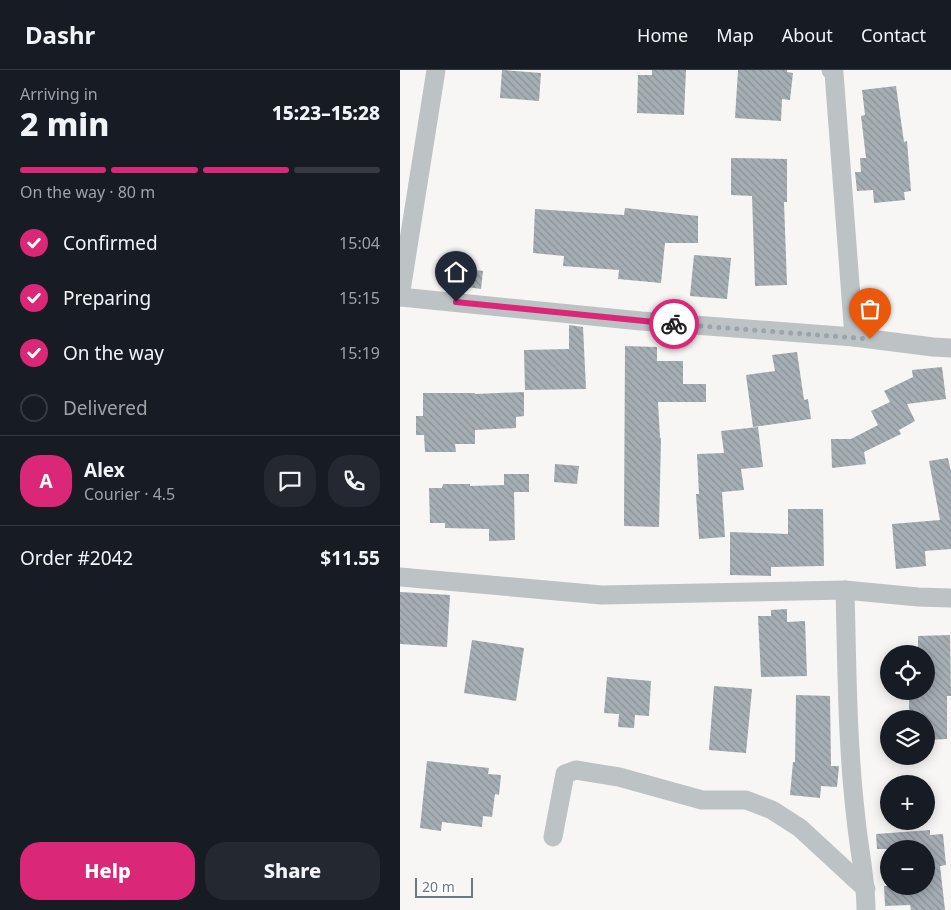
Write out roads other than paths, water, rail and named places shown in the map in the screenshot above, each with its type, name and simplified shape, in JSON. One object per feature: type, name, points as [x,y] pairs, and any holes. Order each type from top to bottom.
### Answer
[{"type":"street","points":[[436,70],[400,297],[641,321],[854,337],[951,348]]},
{"type":"street","points":[[831,70],[834,73],[854,337]]},
{"type":"street","points":[[400,577],[602,595],[845,590],[951,598]]},
{"type":"street","points":[[845,590],[849,718],[856,819],[866,889],[866,910]]},
{"type":"street","points":[[553,837],[565,774],[576,770],[590,772],[619,777],[702,800],[746,800],[772,810],[800,828],[866,889]]}]
